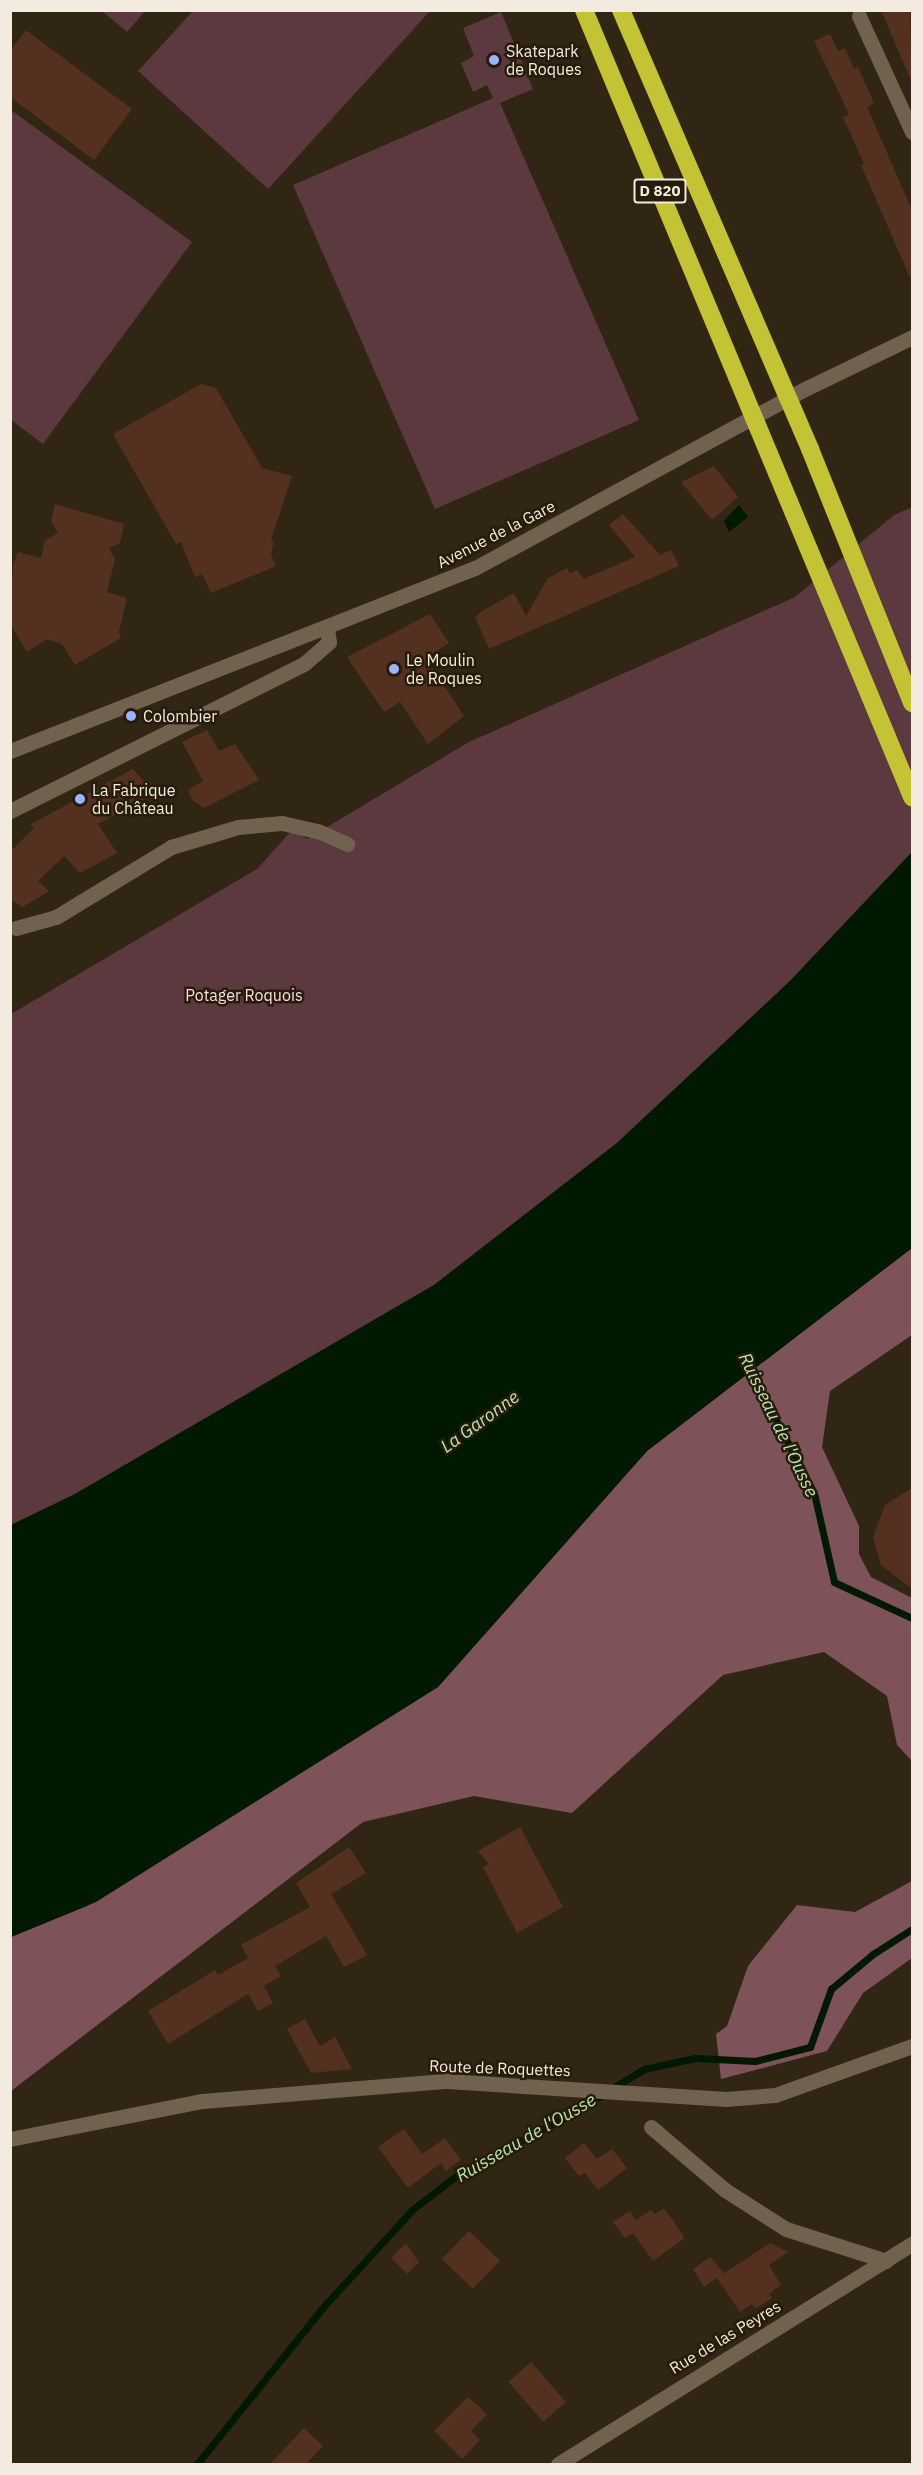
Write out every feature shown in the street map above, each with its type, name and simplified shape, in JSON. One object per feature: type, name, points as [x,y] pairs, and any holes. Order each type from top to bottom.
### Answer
[{"type":"highway","name":"D 820","points":[[584,10],[912,797]]},
{"type":"highway","name":"D 820","points":[[621,10],[768,357],[810,449],[912,703]]},
{"type":"street","points":[[860,16],[908,112],[912,132]]},
{"type":"street","name":"Avenue de la Gare","points":[[10,751],[327,629],[475,568],[807,388],[912,337]]},
{"type":"street","points":[[10,811],[305,663],[329,642],[327,629]]},
{"type":"street","points":[[12,931],[56,917],[171,847],[238,827],[282,823],[318,831],[347,844]]},
{"type":"street","name":"Route de Roquettes","points":[[10,2139],[202,2101],[447,2081],[726,2099],[775,2095],[912,2046]]},
{"type":"street","points":[[651,2127],[725,2190],[786,2229],[886,2261]]},
{"type":"street","name":"Rue de las Peyres","points":[[558,2464],[658,2399],[912,2244]]},
{"type":"green space","points":[[102,11],[145,11],[127,32]]},
{"type":"green space","points":[[193,11],[430,11],[268,189],[138,71]]},
{"type":"green space","points":[[501,12],[533,89],[500,103],[639,420],[435,509],[293,185],[493,98],[487,85],[473,92],[461,63],[474,56],[463,28]]},
{"type":"green space","points":[[11,110],[192,242],[43,444],[11,420]]},
{"type":"green space","name":"Potager Roquois","points":[[912,507],[912,852],[790,981],[617,1143],[434,1285],[75,1494],[11,1525],[11,1014],[257,869],[293,829],[307,839],[469,742],[795,597],[894,515]]},
{"type":"shaded area","points":[[912,1248],[912,1335],[830,1391],[822,1447],[859,1526],[859,1554],[871,1577],[912,1598],[912,1761],[897,1745],[887,1696],[824,1652],[723,1675],[572,1813],[474,1796],[363,1822],[11,2091],[11,1937],[87,1906],[438,1687],[647,1451]]},
{"type":"shaded area","points":[[912,1881],[912,1958],[863,1993],[827,2051],[721,2079],[716,2034],[727,2026],[748,1966],[797,1905],[855,1912]]},
{"type":"water","points":[[739,505],[748,517],[729,532],[724,521]]},
{"type":"water","name":"La Garonne","points":[[912,852],[912,1248],[647,1451],[438,1687],[96,1902],[11,1937],[11,1525],[75,1494],[434,1285],[617,1143],[790,981]]},
{"type":"building","points":[[881,10],[910,10],[912,83]]},
{"type":"building","points":[[26,30],[132,109],[94,160],[10,97],[10,51]]},
{"type":"building","points":[[830,34],[838,51],[845,48],[854,69],[858,67],[874,103],[867,107],[912,210],[912,282],[861,165],[864,164],[843,117],[849,114],[814,41]]},
{"type":"building","points":[[201,384],[216,388],[262,468],[292,476],[271,540],[274,541],[271,554],[276,566],[211,593],[202,574],[195,577],[181,542],[176,544],[113,434]]},
{"type":"building","points":[[714,466],[738,497],[712,520],[681,482]]},
{"type":"building","points":[[55,504],[124,524],[120,543],[109,548],[115,559],[107,592],[127,598],[119,632],[121,638],[75,665],[62,644],[47,639],[27,652],[10,624],[13,564],[18,552],[41,558],[45,540],[58,533],[51,521]]},
{"type":"building","points":[[623,514],[660,555],[671,550],[679,566],[489,649],[475,617],[484,610],[514,593],[526,616],[548,578],[567,568],[570,574],[577,570],[584,579],[635,557],[609,525]]},
{"type":"building","name":"Le Moulin de Roques","points":[[430,614],[449,643],[426,658],[464,716],[428,744],[400,702],[384,712],[347,657]]},
{"type":"building","points":[[207,730],[219,751],[235,744],[259,780],[204,808],[192,800],[188,790],[203,781],[182,742]]},
{"type":"building","points":[[133,769],[155,793],[98,824],[117,853],[80,873],[64,856],[38,881],[49,891],[23,907],[10,900],[10,852],[34,828],[31,824]]},
{"type":"building","points":[[912,1488],[912,1589],[881,1565],[873,1538],[885,1505]]},
{"type":"building","points":[[520,1827],[563,1907],[517,1933],[483,1867],[489,1864],[478,1851]]},
{"type":"building","points":[[349,1847],[366,1873],[331,1894],[367,1955],[344,1967],[326,1936],[275,1966],[281,1976],[264,1986],[273,2003],[258,2011],[248,1994],[168,2044],[148,2011],[215,1970],[218,1975],[248,1958],[241,1945],[310,1907],[296,1883]]},
{"type":"building","points":[[305,2019],[320,2046],[335,2037],[352,2069],[311,2073],[287,2029]]},
{"type":"building","points":[[404,2129],[422,2154],[445,2138],[461,2160],[446,2171],[441,2163],[408,2188],[378,2147]]},
{"type":"building","points":[[584,2143],[597,2159],[612,2149],[627,2168],[598,2190],[585,2173],[579,2176],[565,2158]]},
{"type":"building","points":[[664,2208],[685,2238],[653,2261],[633,2233],[625,2238],[613,2222],[630,2211],[636,2220],[651,2210],[655,2214]]},
{"type":"building","points":[[469,2231],[500,2261],[473,2289],[442,2259]]},
{"type":"building","points":[[406,2243],[419,2262],[407,2274],[391,2258]]},
{"type":"building","points":[[770,2243],[788,2252],[769,2265],[781,2285],[769,2294],[772,2298],[755,2309],[752,2304],[740,2312],[717,2278]]},
{"type":"building","points":[[710,2257],[724,2273],[704,2287],[693,2269]]},
{"type":"building","points":[[531,2362],[566,2402],[543,2422],[508,2382]]},
{"type":"building","points":[[468,2397],[487,2414],[471,2431],[480,2440],[462,2459],[434,2431]]},
{"type":"building","points":[[304,2428],[323,2446],[306,2464],[270,2464]]},
{"type":"waterway","name":"Ruisseau de l'Ousse","points":[[747,1364],[814,1493],[834,1582],[912,1618]]},
{"type":"waterway","name":"Ruisseau de l'Ousse","points":[[197,2464],[325,2305],[413,2209],[464,2170],[559,2121],[644,2069],[695,2058],[755,2061],[810,2047],[831,1989],[873,1954],[912,1929]]},
{"type":"place","name":"Skatepark de Roques","points":[[494,60]]},
{"type":"place","name":"Le Moulin de Roques","points":[[394,669]]},
{"type":"place","name":"Colombier","points":[[131,716]]},
{"type":"place","name":"La Fabrique du Château","points":[[80,799]]}]
